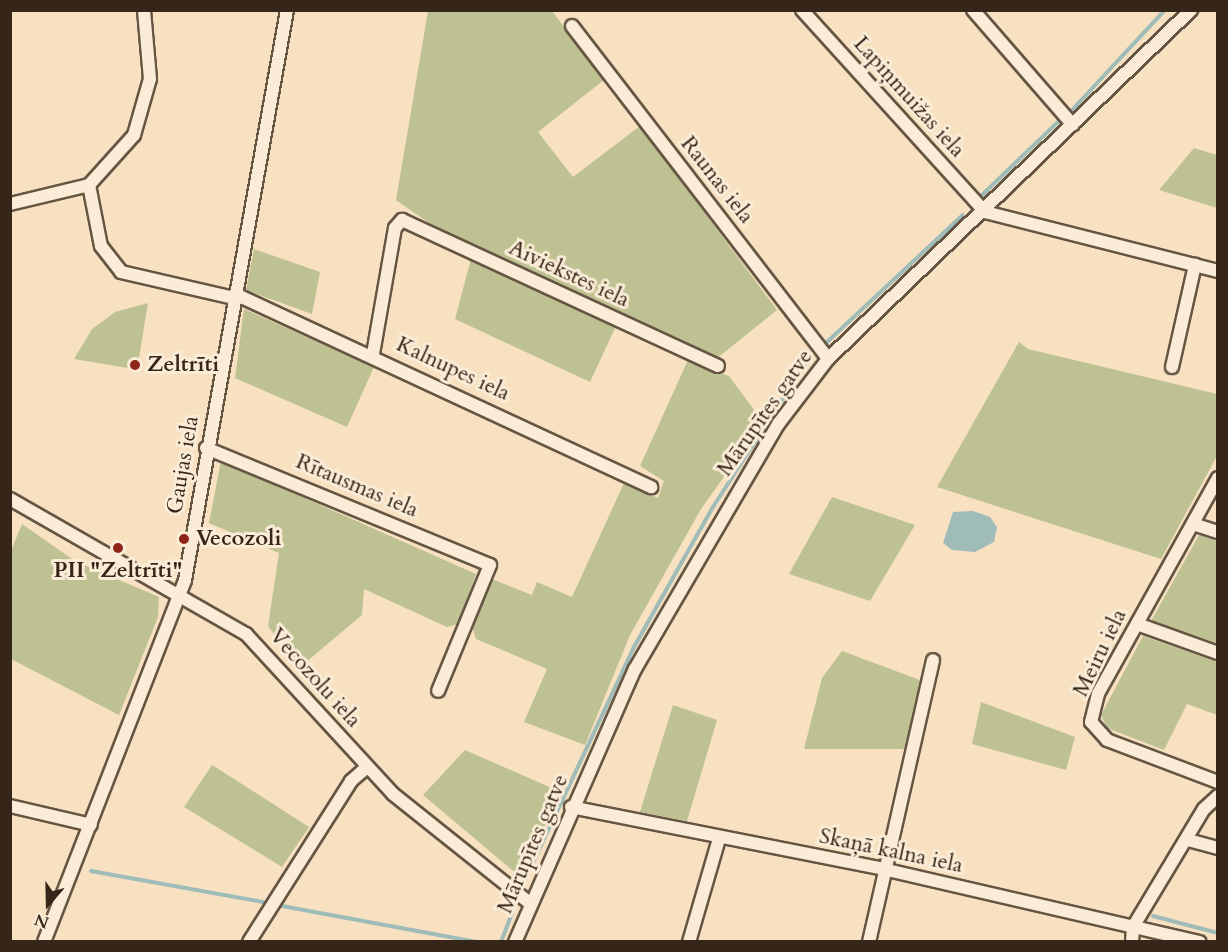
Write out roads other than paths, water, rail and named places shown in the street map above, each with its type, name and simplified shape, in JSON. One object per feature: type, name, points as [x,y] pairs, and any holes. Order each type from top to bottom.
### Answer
[{"type":"street","points":[[10,204],[89,185],[142,120],[150,79],[144,10]]},
{"type":"street","name":"Gaujas iela","points":[[44,942],[181,595],[287,10]]},
{"type":"street","name":"Lapiņmuižas iela","points":[[802,10],[985,212]]},
{"type":"street","points":[[973,10],[1073,125]]},
{"type":"street","name":"Mārupītes gatve","points":[[514,942],[571,807],[635,669],[703,548],[779,423],[828,359],[985,212],[1191,10]]},
{"type":"street","name":"Raunas iela","points":[[572,26],[828,359]]},
{"type":"street","name":"Kalnupes iela","points":[[89,185],[101,246],[121,272],[235,296],[373,354],[651,487]]},
{"type":"street","points":[[985,212],[1218,271]]},
{"type":"street","name":"Aiviekstes iela","points":[[373,354],[395,228],[402,220],[718,366]]},
{"type":"street","points":[[1172,367],[1195,265]]},
{"type":"street","name":"Rītausmas iela","points":[[207,448],[490,564],[438,691]]},
{"type":"street","name":"Meiru iela","points":[[1218,477],[1098,694],[1091,722],[1096,733],[1218,782]]},
{"type":"street","name":"Vecozolu iela","points":[[10,499],[181,595],[271,656],[366,768],[531,904]]},
{"type":"street","points":[[1193,524],[1218,532]]},
{"type":"street","points":[[1137,624],[1218,653]]},
{"type":"street","points":[[869,942],[883,869],[933,660]]},
{"type":"street","points":[[249,942],[351,781],[366,768]]},
{"type":"street","points":[[1132,942],[1133,927],[1218,796]]},
{"type":"street","points":[[10,806],[91,825]]},
{"type":"street","name":"Skaņā kalna iela","points":[[571,807],[719,839],[883,869],[1200,942]]},
{"type":"street","points":[[689,942],[719,839]]},
{"type":"street","points":[[1188,840],[1218,848]]},
{"type":"water","points":[[973,511],[990,517],[997,527],[994,542],[975,552],[952,550],[943,543],[953,512]]},
{"type":"waterway","points":[[1072,110],[1165,10]]},
{"type":"waterway","points":[[982,195],[1060,120]]},
{"type":"waterway","points":[[826,343],[963,215]]},
{"type":"waterway","points":[[524,882],[634,647],[713,507],[811,355]]},
{"type":"waterway","points":[[91,871],[263,902]]},
{"type":"waterway","points":[[282,906],[477,942]]},
{"type":"waterway","points":[[501,942],[512,913]]},
{"type":"waterway","points":[[1153,916],[1218,933]]},
{"type":"place","name":"Zeltrīti","points":[[135,365]]},
{"type":"place","name":"Vecozoli","points":[[184,539]]},
{"type":"place","name":"PII \"Zeltrīti\"","points":[[118,548]]}]
